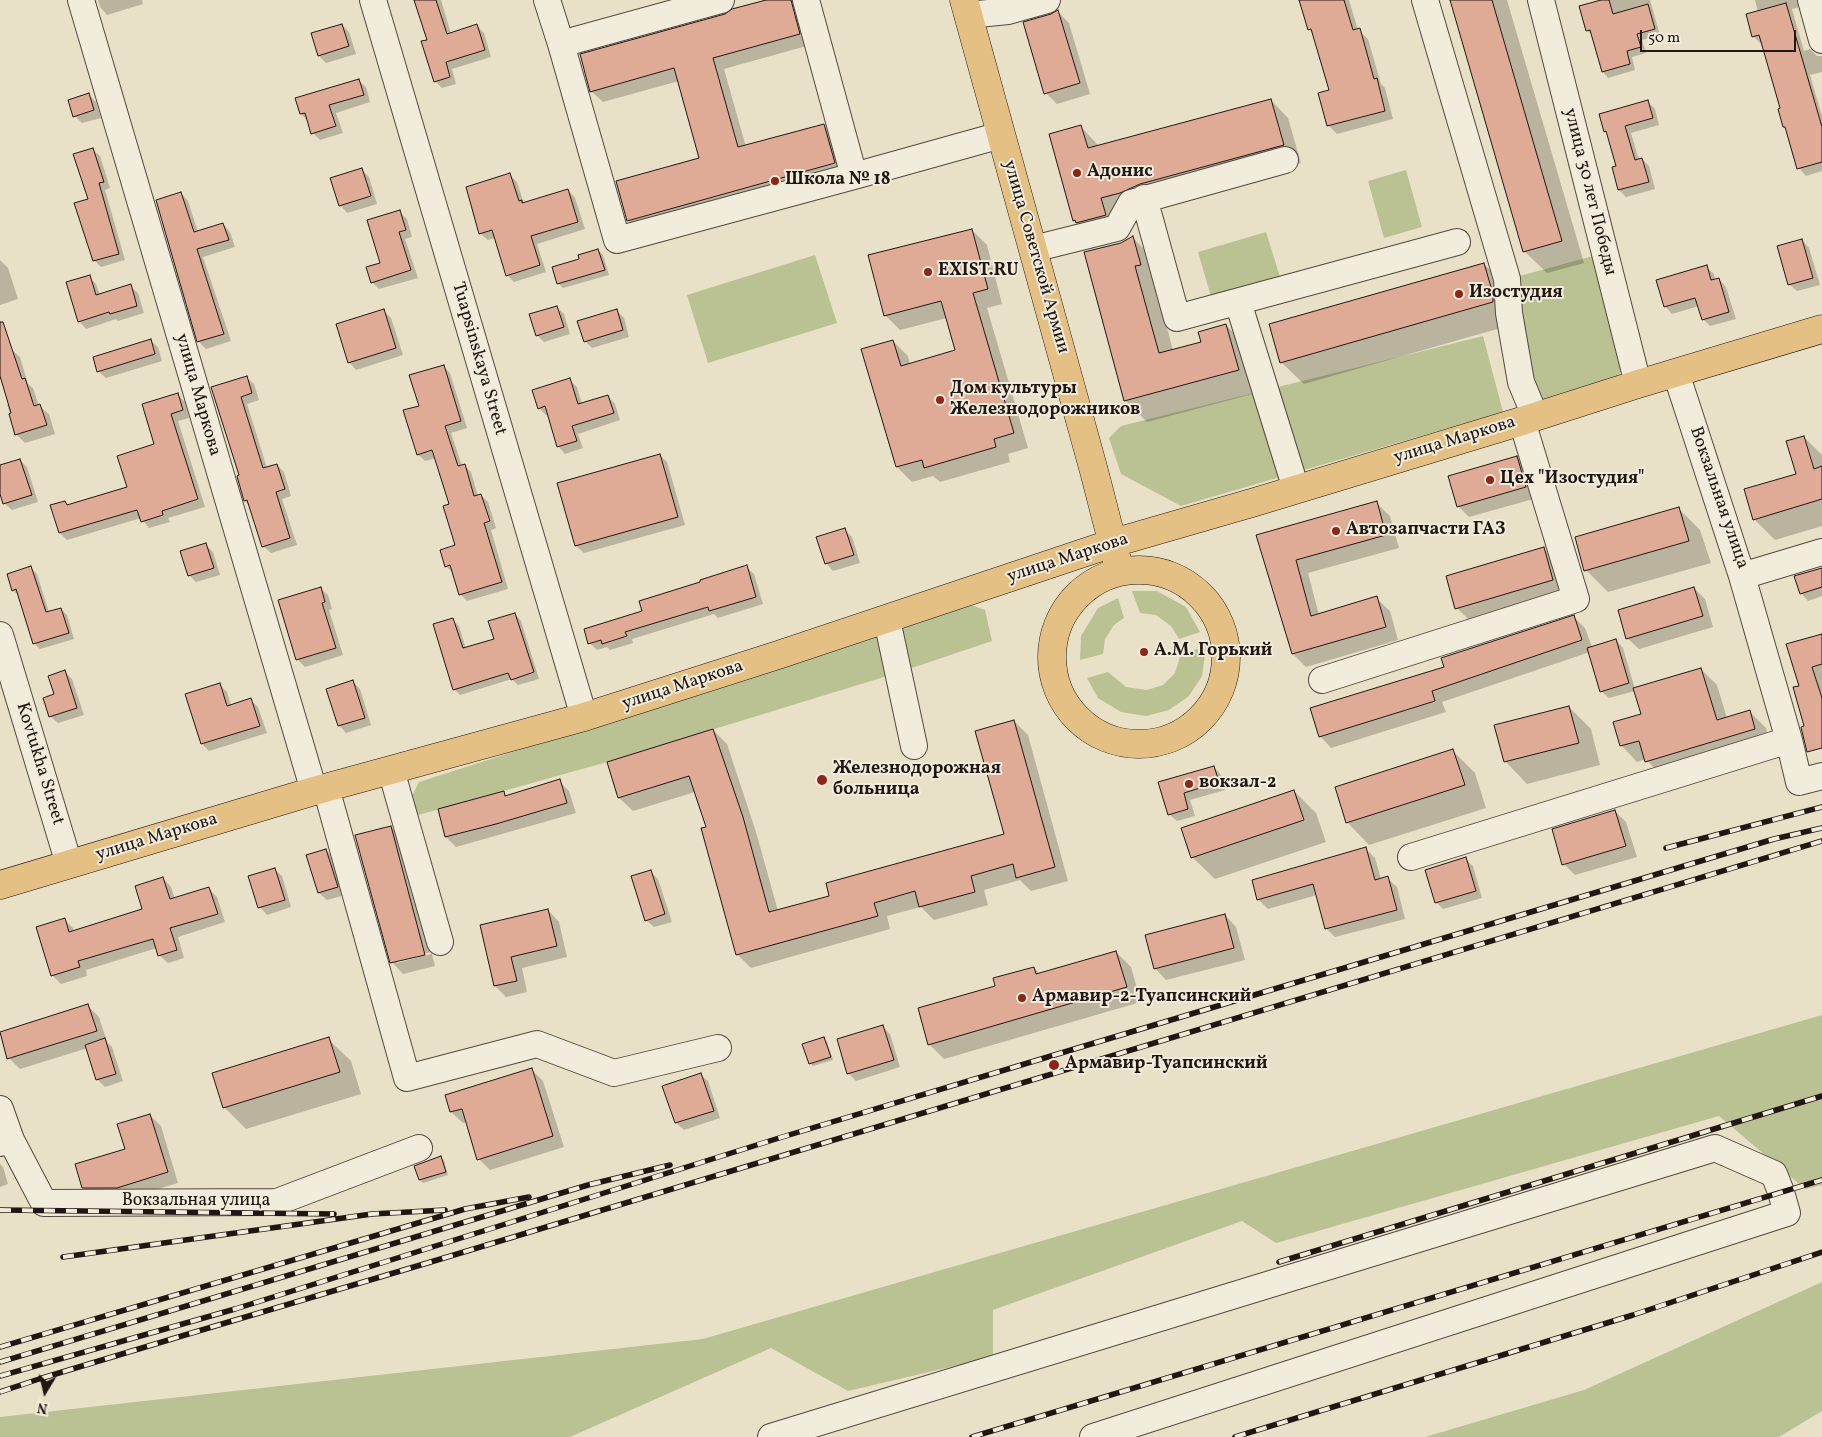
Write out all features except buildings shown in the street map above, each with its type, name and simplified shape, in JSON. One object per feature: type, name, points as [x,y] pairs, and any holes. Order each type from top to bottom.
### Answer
[{"type":"main road","name":"улица Советской Армии","points":[[966,8],[1120,572]]},
{"type":"main road","name":"улица Маркова","points":[[0,885],[320,789],[584,717],[886,620],[1113,543],[1822,329]]},
{"type":"main road","points":[[1147,570],[1172,576],[1195,590],[1213,610],[1224,634],[1227,661],[1221,688],[1207,712],[1187,730],[1162,741],[1134,744],[1108,738],[1084,724],[1066,704],[1055,679],[1052,656],[1054,640],[1064,612],[1079,594],[1098,580],[1120,572],[1147,570]]},
{"type":"street","name":"улица Маркова","points":[[81,0],[320,789]]},
{"type":"street","name":"Tuapsinskaya Street","points":[[372,0],[584,717]]},
{"type":"street","points":[[547,0],[617,240],[1001,135]]},
{"type":"street","points":[[561,44],[722,0]]},
{"type":"street","points":[[806,0],[854,176]]},
{"type":"street","points":[[966,8],[1008,11],[1047,0]]},
{"type":"street","points":[[1322,680],[1576,599],[1521,382],[1508,313],[1508,278],[1425,0]]},
{"type":"street","name":"улица 30 лет Победы","points":[[1541,0],[1638,384]]},
{"type":"street","points":[[1811,0],[1822,40]]},
{"type":"street","points":[[1033,250],[1117,228],[1131,203],[1144,198],[1285,160]]},
{"type":"street","points":[[1144,198],[1177,318],[1457,242]]},
{"type":"street","points":[[1238,302],[1296,489]]},
{"type":"street","name":"Вокзальная улица","points":[[1676,374],[1742,576],[1822,552]]},
{"type":"street","points":[[1742,576],[1789,740],[1799,782],[1822,776]]},
{"type":"street","points":[[886,620],[914,746]]},
{"type":"street","name":"Kovtukha Street","points":[[0,635],[69,864]]},
{"type":"street","points":[[1411,857],[1789,740]]},
{"type":"street","points":[[391,770],[440,942]]},
{"type":"street","points":[[320,789],[407,1078],[537,1044],[614,1073],[718,1048]]},
{"type":"street","points":[[0,1109],[5,1142]]},
{"type":"street","name":"Вокзальная улица","points":[[5,1142],[44,1203],[277,1202],[419,1148]]},
{"type":"street","points":[[771,1437],[1715,1148],[1774,1174],[1781,1192],[1787,1213],[1093,1437]]},
{"type":"green space","points":[[1406,170],[1422,227],[1384,238],[1368,181]]},
{"type":"green space","points":[[1266,232],[1281,280],[1212,300],[1198,252]]},
{"type":"green space","points":[[815,255],[837,323],[708,363],[687,295]]},
{"type":"green space","points":[[1593,256],[1623,365],[1616,383],[1543,402],[1527,387],[1516,277]]},
{"type":"green space","points":[[1483,336],[1503,412],[1181,506],[1121,474],[1109,438],[1121,426]]},
{"type":"green space","points":[[1132,591],[1157,591],[1186,607],[1200,632],[1179,639],[1171,626],[1156,615],[1140,613]]},
{"type":"green space","points":[[1118,598],[1124,618],[1114,625],[1105,639],[1103,654],[1080,660],[1081,636],[1098,608]]},
{"type":"green space","points":[[971,605],[985,610],[992,641],[897,673],[607,762],[418,815],[411,798],[419,782]]},
{"type":"green space","points":[[1206,647],[1202,676],[1189,696],[1169,710],[1146,716],[1121,712],[1098,698],[1087,678],[1108,672],[1126,687],[1147,690],[1163,685],[1175,673],[1181,653]]},
{"type":"green space","points":[[1822,1015],[1822,1185],[1805,1189],[1719,1116],[1276,1243],[1242,1221],[993,1310],[993,1357],[848,1391],[771,1348],[570,1437],[0,1437],[0,1417],[703,1339]]},
{"type":"green space","points":[[1822,1282],[1822,1411],[1779,1437],[1425,1437],[1584,1390]]},
{"type":"railway","points":[[1666,848],[1822,807]]},
{"type":"railway","points":[[0,1376],[235,1309],[779,1138],[1051,1056],[1774,839],[1822,828]]},
{"type":"railway","points":[[0,1392],[1822,841]]},
{"type":"railway","points":[[1279,1262],[1822,1096]]},
{"type":"railway","points":[[0,1362],[588,1185],[670,1165]]},
{"type":"railway","points":[[972,1437],[1822,1180]]},
{"type":"railway","points":[[0,1347],[465,1209],[529,1197]]},
{"type":"railway","points":[[0,1210],[334,1214]]},
{"type":"railway","points":[[63,1257],[372,1214],[445,1210]]},
{"type":"railway","points":[[1235,1437],[1633,1315],[1822,1252]]},
{"type":"place","name":"Адонис","points":[[1077,173]]},
{"type":"place","name":"Школа № 18","points":[[775,181]]},
{"type":"place","name":"EXIST.RU","points":[[928,272]]},
{"type":"place","name":"Изостудия","points":[[1459,294]]},
{"type":"place","name":"Дом культуры Железнодорожников","points":[[940,400]]},
{"type":"place","name":"Цех \"Изостудия\"","points":[[1490,480]]},
{"type":"place","name":"Автозапчасти ГАЗ","points":[[1336,531]]},
{"type":"place","name":"А.М. Горький","points":[[1144,652]]},
{"type":"place","name":"Железнодорожная больница","points":[[822,780]]},
{"type":"place","name":"вокзал-2","points":[[1189,784]]},
{"type":"place","name":"Армавир-2-Туапсинский","points":[[1022,998]]},
{"type":"place","name":"Армавир-Туапсинский","points":[[1054,1065]]}]
